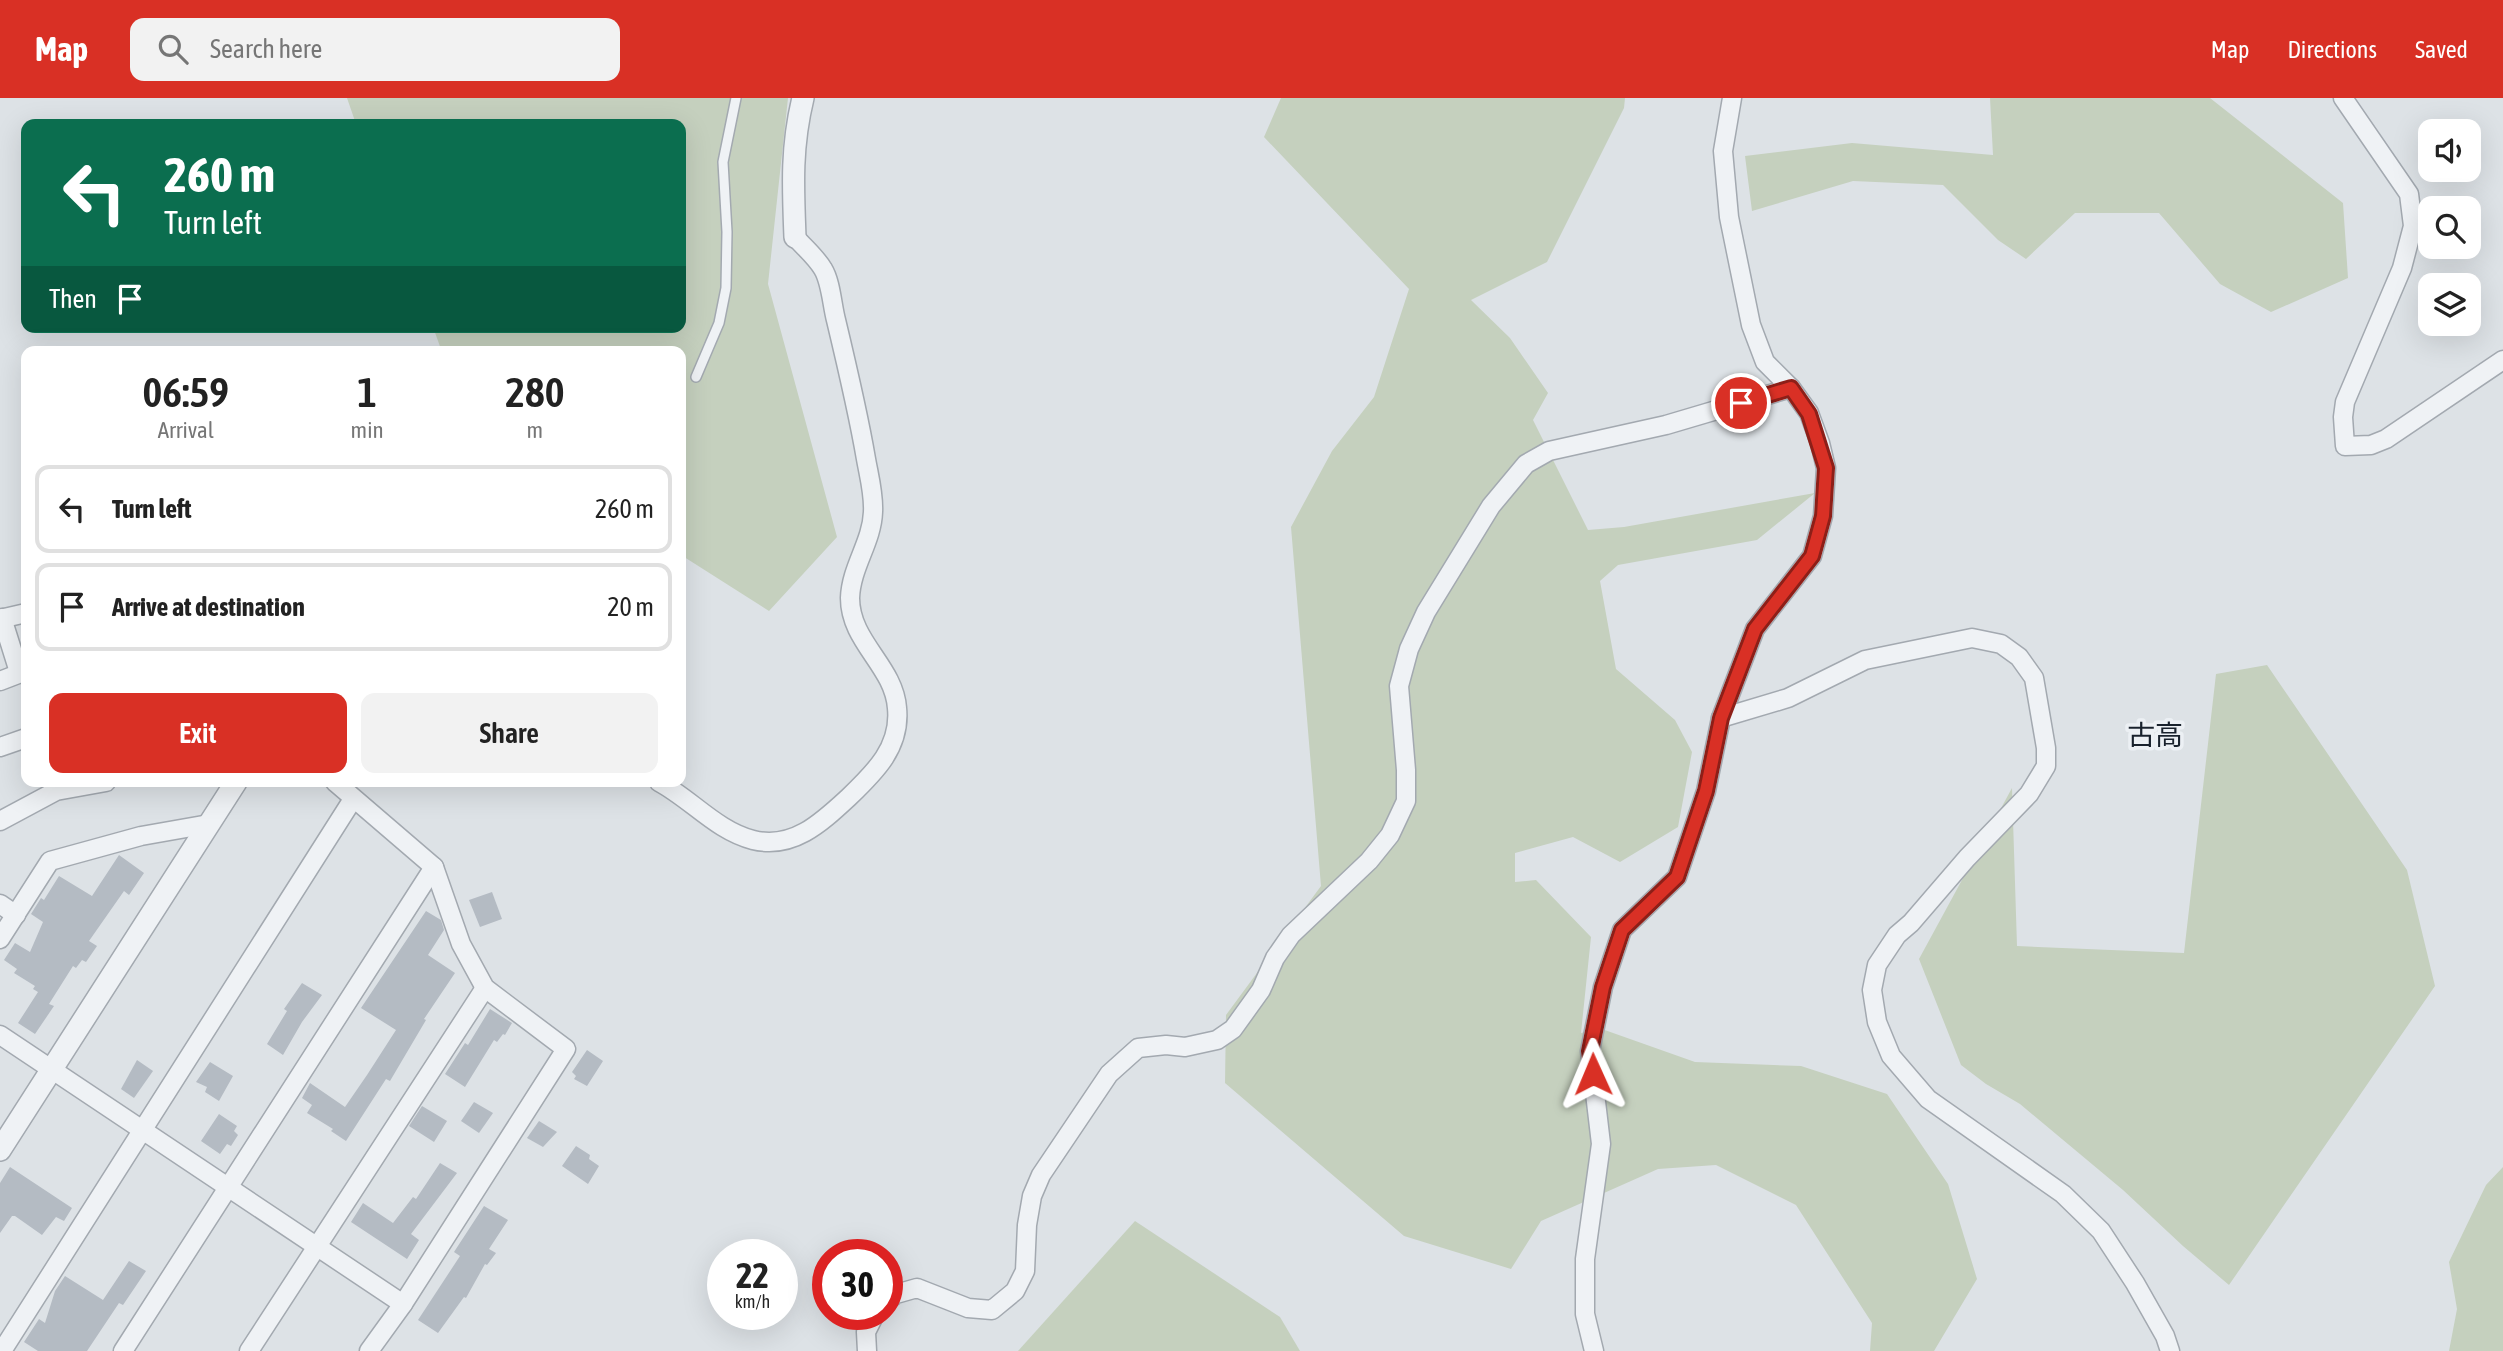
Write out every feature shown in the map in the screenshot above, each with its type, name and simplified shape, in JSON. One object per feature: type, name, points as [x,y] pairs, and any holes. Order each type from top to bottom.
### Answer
[{"type":"street","points":[[666,787],[736,835],[754,841],[791,840],[823,821],[875,772],[893,741],[897,706],[893,689],[857,631],[851,613],[850,595],[856,565],[871,527],[873,511],[860,424],[824,270],[795,237],[792,164],[803,98]]},
{"type":"street","points":[[1594,1351],[1585,1314],[1585,1259],[1601,1144],[1590,1051],[1600,1000],[1622,930],[1677,877],[1706,791],[1721,718],[1755,629],[1812,556],[1823,516],[1826,468],[1809,414],[1791,388],[1765,362],[1751,326],[1728,217],[1723,150],[1732,98]]},
{"type":"street","points":[[2343,98],[2409,194],[2413,226],[2402,268],[2345,402],[2343,417],[2346,446],[2371,445],[2386,439],[2503,360]]},
{"type":"street","points":[[903,1292],[917,1288],[968,1308],[992,1310],[1014,1291],[1025,1271],[1027,1225],[1032,1196],[1041,1175],[1109,1073],[1138,1048],[1166,1045],[1185,1047],[1217,1040],[1233,1029],[1261,990],[1275,958],[1291,935],[1370,861],[1390,835],[1406,801],[1399,686],[1409,649],[1426,612],[1491,506],[1526,464],[1549,451],[1667,425],[1791,388]]},
{"type":"street","points":[[21,614],[1,618],[21,668]]},
{"type":"street","points":[[1721,718],[1788,698],[1865,660],[1972,638],[2001,644],[2019,657],[2034,678],[2046,747],[2046,766],[2029,794],[1967,858],[1890,945],[1877,965],[1872,990],[1877,1022],[1891,1056],[1928,1099],[2063,1194],[2101,1231],[2135,1283],[2165,1336],[2170,1351]]},
{"type":"street","points":[[0,681],[21,671]]},
{"type":"street","points":[[0,747],[21,740]]},
{"type":"street","points":[[0,821],[56,791],[78,787]]},
{"type":"street","points":[[0,1150],[233,787]]},
{"type":"street","points":[[340,787],[434,867],[460,944],[485,988],[566,1049],[403,1304],[369,1351]]},
{"type":"street","points":[[2,1351],[353,799]]},
{"type":"street","points":[[0,939],[50,861],[141,836],[209,824]]},
{"type":"street","points":[[123,1351],[434,867]]},
{"type":"street","points":[[0,904],[16,915]]},
{"type":"street","points":[[249,1351],[485,988]]},
{"type":"street","points":[[0,1035],[403,1304]]},
{"type":"street","points":[[867,1330],[867,1351]]},
{"type":"lane","points":[[696,377],[719,323],[726,288],[727,232],[723,162],[736,98]]},
{"type":"green space","points":[[347,98],[788,98],[768,284],[837,537],[769,611],[686,558],[686,346],[440,346],[435,333],[686,333],[686,119],[354,119]]},
{"type":"green space","points":[[1281,98],[1625,98],[1624,108],[1547,262],[1471,300],[1510,338],[1548,393],[1533,420],[1588,530],[1624,527],[1815,493],[1757,540],[1618,565],[1600,581],[1616,669],[1675,720],[1692,752],[1678,827],[1620,862],[1573,837],[1515,853],[1515,882],[1536,880],[1591,937],[1581,1033],[1599,1028],[1695,1062],[1801,1066],[1887,1094],[1948,1184],[1977,1279],[1934,1351],[1870,1351],[1872,1323],[1796,1205],[1716,1165],[1658,1169],[1541,1221],[1511,1269],[1404,1236],[1225,1083],[1226,1015],[1321,886],[1291,527],[1332,451],[1374,397],[1409,289],[1264,137]]},
{"type":"green space","points":[[1990,98],[2210,98],[2343,203],[2348,278],[2271,312],[2220,284],[2159,213],[2075,213],[2026,259],[1998,240],[1943,185],[1853,181],[1752,211],[1745,156],[1852,143],[1993,155]]},
{"type":"green space","points":[[2267,665],[2407,870],[2435,986],[2229,1285],[2123,1190],[2020,1104],[1961,1065],[1919,959],[2012,788],[2017,946],[2184,953],[2216,674]]},
{"type":"green space","points":[[2503,1167],[2503,1351],[2449,1351],[2457,1309],[2449,1262],[2486,1185]]},
{"type":"green space","points":[[1135,1221],[1280,1317],[1300,1351],[1018,1351]]},
{"type":"building","points":[[119,855],[144,873],[129,895],[124,891],[89,941],[97,946],[86,962],[82,960],[76,968],[73,966],[49,1004],[54,1006],[35,1034],[18,1023],[38,992],[33,989],[35,986],[14,973],[17,969],[4,960],[15,943],[30,952],[43,922],[31,914],[41,898],[44,900],[59,876],[92,896]]},
{"type":"building","points":[[492,892],[502,919],[480,927],[469,900]]},
{"type":"building","points":[[426,911],[441,920],[444,930],[428,955],[455,973],[424,1019],[426,1020],[390,1081],[386,1079],[346,1141],[331,1131],[333,1129],[307,1113],[312,1105],[302,1098],[310,1083],[345,1107],[367,1075],[396,1030],[361,1008]]},
{"type":"building","points":[[302,983],[322,995],[283,1055],[267,1044],[287,1011],[284,1009]]},
{"type":"building","points":[[490,1009],[512,1023],[505,1035],[497,1042],[494,1040],[465,1087],[445,1074],[465,1043],[468,1045]]},
{"type":"building","points":[[587,1050],[603,1061],[587,1086],[574,1079],[576,1076],[572,1072]]},
{"type":"building","points":[[137,1060],[153,1071],[134,1098],[121,1089]]},
{"type":"building","points":[[210,1062],[233,1076],[219,1101],[205,1092],[207,1087],[196,1082]]},
{"type":"building","points":[[474,1102],[493,1113],[479,1133],[461,1121]]},
{"type":"building","points":[[422,1106],[447,1121],[434,1142],[409,1126]]},
{"type":"building","points":[[219,1114],[237,1126],[234,1131],[238,1135],[231,1146],[227,1144],[220,1154],[201,1141]]},
{"type":"building","points":[[539,1121],[557,1132],[543,1147],[527,1138]]},
{"type":"building","points":[[576,1146],[590,1155],[589,1159],[599,1166],[588,1184],[562,1166]]},
{"type":"building","points":[[440,1163],[457,1173],[411,1234],[419,1240],[407,1259],[351,1222],[363,1203],[393,1223],[413,1197],[416,1199]]},
{"type":"building","points":[[10,1167],[72,1208],[64,1221],[56,1217],[42,1235],[12,1216],[0,1233],[0,1183]]},
{"type":"building","points":[[484,1206],[508,1220],[489,1249],[496,1253],[487,1265],[485,1264],[466,1298],[464,1297],[438,1333],[418,1320],[460,1256],[454,1252]]},
{"type":"building","points":[[129,1261],[146,1271],[123,1305],[119,1303],[87,1351],[38,1351],[24,1342],[39,1319],[45,1323],[55,1291],[65,1276],[103,1300]]},
{"type":"district","name":"古高","points":[[2155,735]]},
{"type":"route","points":[[1593,1074],[1590,1051],[1603,987],[1622,930],[1677,877],[1706,791],[1721,718],[1755,629],[1812,556],[1823,516],[1826,468],[1820,443],[1809,414],[1791,388],[1741,403]]}]
